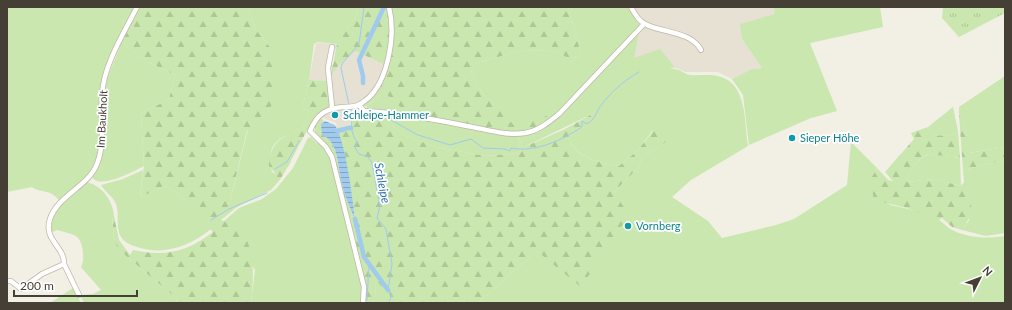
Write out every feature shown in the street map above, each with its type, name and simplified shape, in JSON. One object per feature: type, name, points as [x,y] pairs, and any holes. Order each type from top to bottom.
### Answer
[{"type":"street","name":"Im Baukholt","points":[[79,295],[64,264],[64,258],[60,250],[50,237],[50,220],[56,208],[88,178],[96,166],[102,148],[104,133],[102,94],[105,79],[111,60],[138,7]]},
{"type":"street","points":[[363,303],[364,287],[332,157],[326,147],[310,131],[318,116],[332,108],[359,105],[373,93],[380,83],[392,37],[389,7]]},
{"type":"street","points":[[631,7],[644,24],[687,38],[697,43],[701,50]]},
{"type":"street","points":[[359,105],[364,111],[451,123],[502,132],[518,134],[530,132],[546,125],[559,114],[644,24]]},
{"type":"street","points":[[332,47],[328,68],[332,108]]},
{"type":"street","points":[[7,280],[11,281],[21,289],[42,274],[64,264]]},
{"type":"shaded area","points":[[633,7],[774,7],[776,14],[742,39],[762,68],[752,69],[732,79],[718,72],[685,72],[677,68],[669,69],[633,58],[639,32],[644,27]]},
{"type":"shaded area","points":[[316,43],[337,44],[331,65],[339,65],[355,51],[384,64],[379,81],[372,93],[356,104],[349,106],[350,125],[337,128],[336,123],[320,117],[330,110],[327,81],[309,80]]},
{"type":"green space","points":[[7,7],[136,7],[103,82],[102,129],[98,155],[89,174],[58,204],[59,200],[49,192],[32,187],[7,192]]},
{"type":"green space","points":[[139,7],[247,7],[257,31],[269,46],[277,63],[276,101],[247,131],[229,205],[221,220],[243,230],[247,239],[253,266],[251,303],[177,303],[176,298],[118,249],[114,238],[112,216],[114,216],[119,240],[130,255],[133,250],[155,253],[175,251],[194,244],[213,232],[204,223],[203,210],[182,198],[166,186],[140,197],[144,166],[141,114],[169,99],[175,75],[146,61],[122,42]]},
{"type":"green space","points":[[247,7],[356,7],[357,15],[337,44],[317,42],[314,44],[309,80],[302,108],[309,111],[302,129],[296,130],[295,133],[281,138],[273,146],[271,152],[270,164],[272,172],[276,174],[279,181],[271,190],[237,207],[221,220],[229,205],[269,46],[257,31]]},
{"type":"green space","points":[[356,7],[388,7],[389,36],[384,64],[355,51],[339,65],[331,75],[337,44],[357,15]]},
{"type":"green space","points":[[390,7],[568,7],[582,57],[569,58],[550,50],[519,51],[474,64],[471,73],[482,93],[518,129],[522,124],[553,114],[557,115],[546,125],[518,134],[522,148],[565,129],[594,113],[599,117],[568,137],[582,155],[596,161],[619,166],[637,151],[654,130],[670,138],[643,157],[638,168],[614,192],[629,215],[581,287],[537,251],[478,303],[391,303],[388,286],[384,289],[376,280],[375,298],[373,303],[363,303],[365,287],[349,215],[333,157],[315,133],[315,124],[320,117],[324,121],[322,122],[326,137],[333,145],[335,150],[345,194],[355,217],[337,128],[351,125],[352,115],[362,116],[365,119],[369,117],[371,113],[410,116],[384,92],[366,107],[364,105],[381,87],[392,47],[393,25]],"holes":[[[391,116],[518,136],[521,153],[485,156],[436,147],[406,136],[391,125]]]},
{"type":"green space","points":[[568,7],[630,7],[640,26],[557,115],[522,124],[518,130],[482,93],[471,73],[474,64],[519,51],[550,50],[569,58],[582,57]]},
{"type":"green space","points":[[774,7],[880,7],[883,27],[810,43],[837,111],[811,118],[749,145],[743,95],[732,79],[752,69],[762,68],[742,39],[740,24],[775,14]]},
{"type":"green space","points":[[943,7],[1005,7],[1005,13],[959,37],[942,18]]},
{"type":"green space","points":[[639,32],[634,58],[660,49],[674,66],[670,69],[677,69],[690,75],[718,76],[728,80],[740,95],[745,115],[748,146],[691,180],[672,197],[708,221],[722,238],[776,225],[794,219],[847,185],[851,142],[877,168],[870,180],[890,205],[914,210],[938,219],[950,229],[970,236],[1005,236],[1005,303],[478,303],[537,251],[614,192],[638,168],[643,157],[662,145],[653,130],[637,151],[619,166],[589,158],[577,150],[568,137],[599,117],[594,113],[522,148],[518,134],[546,126]]},
{"type":"green space","points":[[122,42],[146,61],[175,75],[169,99],[141,114],[144,166],[109,181],[95,180],[91,176],[101,156],[104,145],[104,95],[107,78]]},
{"type":"green space","points":[[1005,76],[1005,147],[968,153],[968,136],[959,114],[959,107]]},
{"type":"green space","points":[[309,80],[327,81],[330,107],[321,113],[307,131],[279,181],[276,174],[269,166],[272,149],[283,137],[295,133],[296,130],[302,129],[309,111],[302,108]]},
{"type":"green space","points":[[384,92],[410,115],[370,110],[366,107]]},
{"type":"green space","points":[[953,107],[958,131],[950,136],[930,135],[928,127]]},
{"type":"green space","points":[[959,114],[968,136],[969,153],[1005,147],[1005,160],[963,170]]},
{"type":"green space","points":[[391,116],[518,136],[521,153],[485,156],[436,147],[406,136],[391,125]]},
{"type":"green space","points":[[928,127],[931,135],[950,136],[958,131],[960,158],[928,154],[920,159],[911,168],[907,182],[934,179],[961,186],[964,182],[969,184],[971,208],[969,218],[962,230],[952,227],[942,218],[939,220],[907,208],[874,200],[870,180],[877,168],[888,180],[893,181],[885,172],[914,139],[911,133]]},
{"type":"green space","points":[[311,137],[317,143],[320,142],[331,157],[363,288],[362,303],[251,303],[255,270],[223,222],[239,208],[262,199],[276,189],[293,168],[308,138]]},
{"type":"green space","points":[[929,154],[960,158],[961,186],[934,179],[907,182],[911,168],[920,159]]},
{"type":"green space","points":[[1005,160],[1005,233],[986,236],[962,230],[969,220],[969,185],[964,182],[963,170]]},
{"type":"green space","points":[[143,170],[140,197],[166,186],[182,198],[204,210],[204,223],[211,229],[185,245],[167,250],[147,250],[128,244],[124,241],[118,229],[118,212],[116,204],[101,185],[123,179]]},
{"type":"green space","points":[[86,182],[97,186],[109,199],[114,216],[112,217],[114,238],[118,249],[176,298],[177,303],[84,303],[80,295],[93,294],[101,290],[81,267],[83,252],[78,238],[72,234],[57,230],[52,232],[52,224],[57,210]]},
{"type":"green space","points":[[376,280],[388,286],[391,303],[373,303],[375,297]]},
{"type":"green space","points":[[73,288],[81,303],[50,303]]},
{"type":"water","points":[[325,121],[335,125],[339,133],[348,170],[355,219],[341,180],[334,148],[327,138],[322,135],[321,124]]},
{"type":"waterway","name":"Schleipe","points":[[349,105],[341,68],[342,64],[359,44],[364,7]]},
{"type":"waterway","points":[[363,83],[359,60],[384,7]]},
{"type":"waterway","points":[[351,115],[382,115],[418,135],[450,145],[471,139],[483,148],[505,149],[510,151],[511,148],[529,149],[557,141],[582,127],[582,121],[587,124],[590,122],[614,90],[639,72]]},
{"type":"waterway","name":"Schleipe","points":[[351,108],[351,125],[354,138],[357,142],[355,148],[359,154],[368,157],[372,163],[380,206],[377,218],[386,229],[392,264],[388,290],[392,294],[389,303]]},
{"type":"waterway","points":[[337,131],[345,129]]},
{"type":"waterway","points":[[275,169],[287,162],[299,141]]},
{"type":"waterway","points":[[211,220],[229,209],[267,193]]},
{"type":"waterway","points":[[355,219],[364,257],[388,290]]},
{"type":"waterway","points":[[367,300],[369,264]]},
{"type":"place","name":"Schleipe-Hammer","points":[[335,115]]},
{"type":"place","name":"Sieper Höhe","points":[[792,138]]},
{"type":"place","name":"Vornberg","points":[[628,226]]}]
